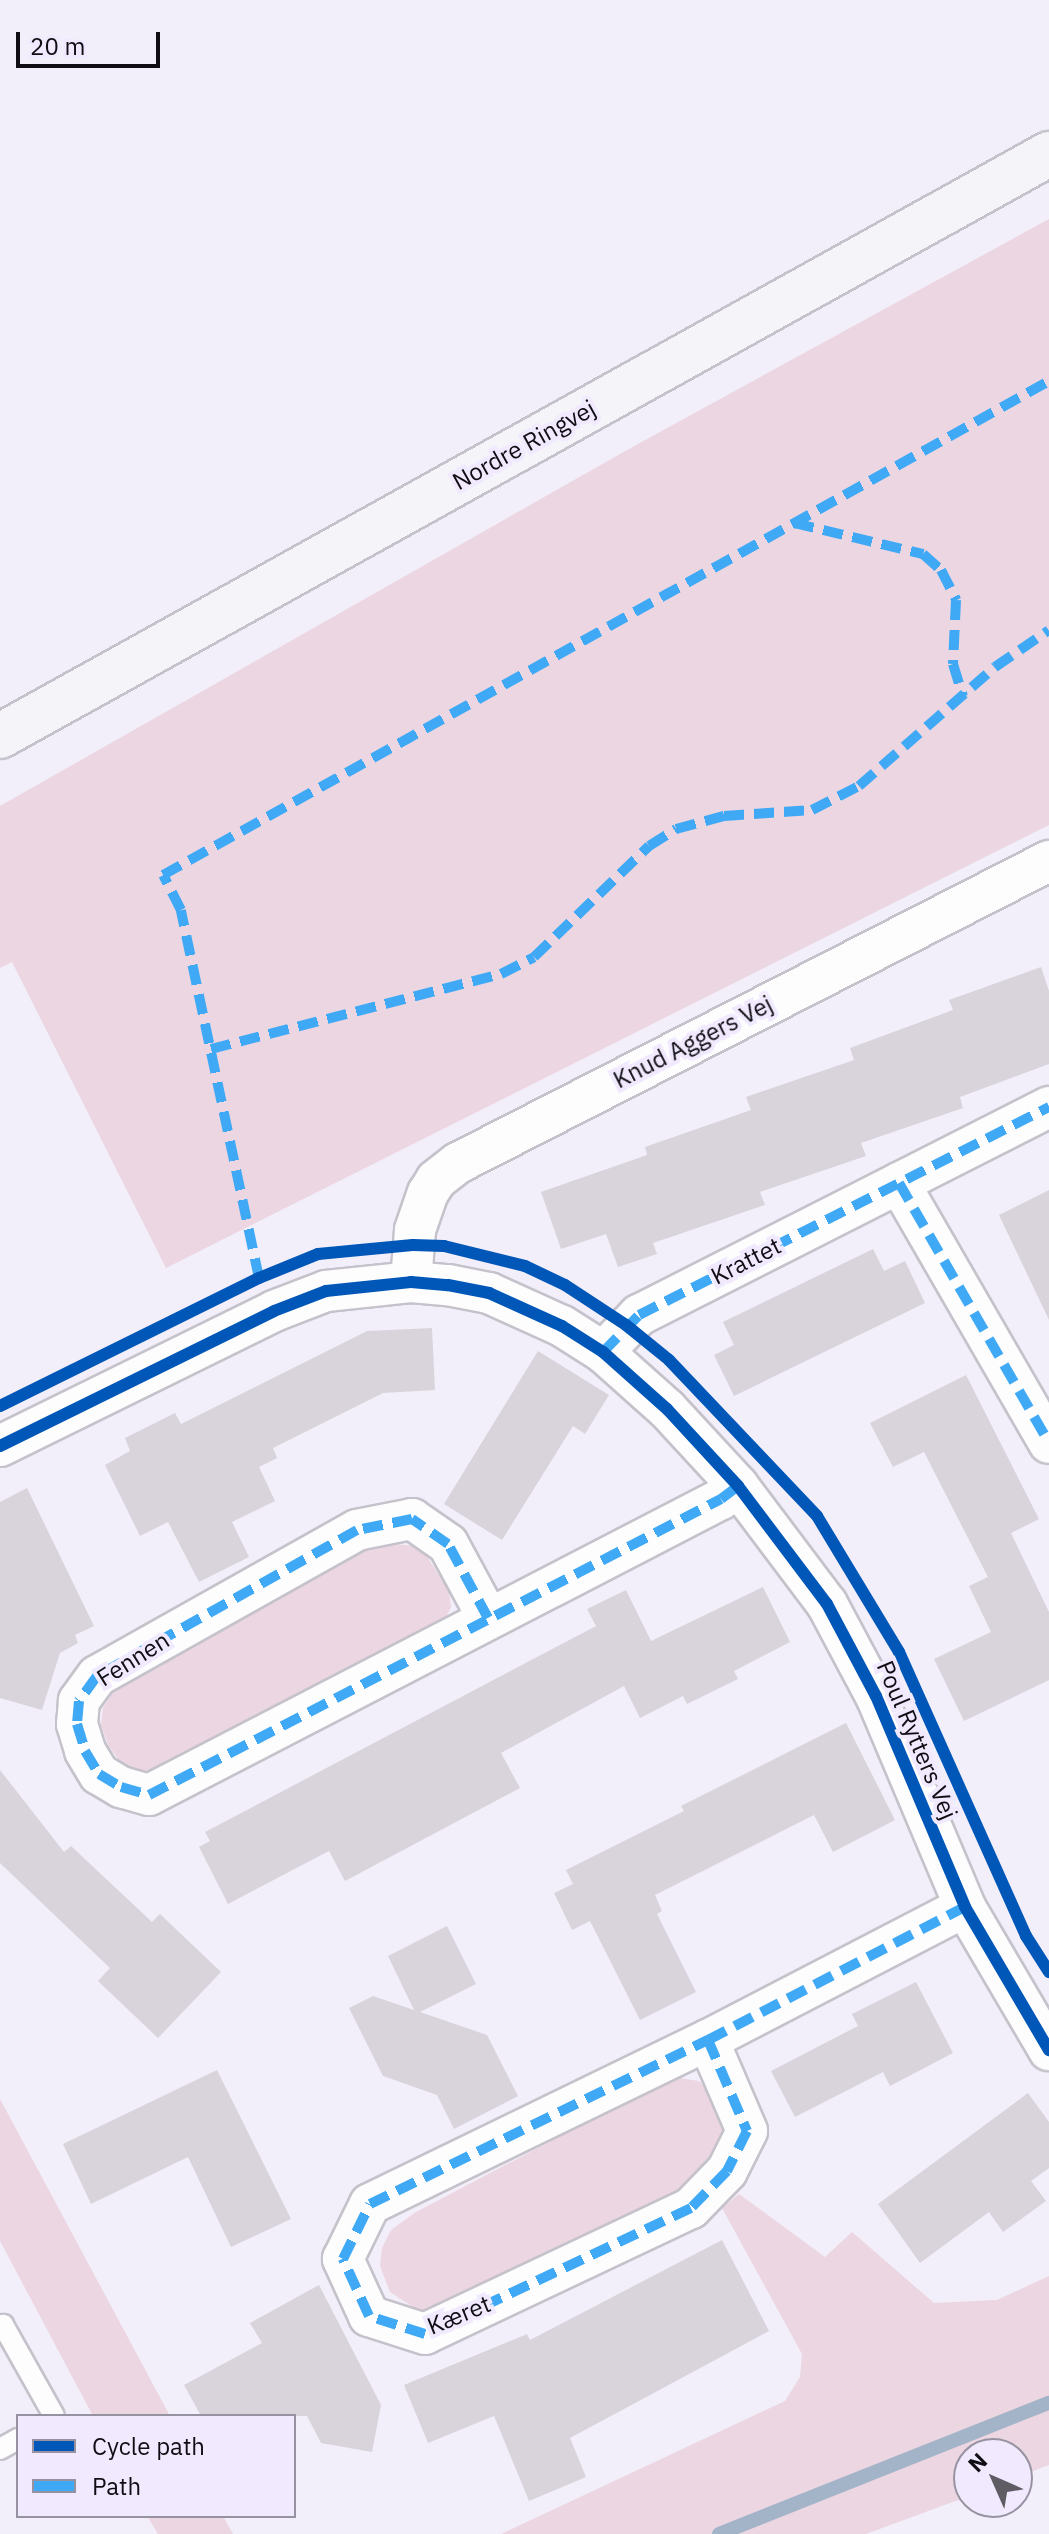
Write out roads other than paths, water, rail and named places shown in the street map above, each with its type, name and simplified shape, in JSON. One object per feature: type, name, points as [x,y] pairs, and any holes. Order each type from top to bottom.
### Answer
[{"type":"main road","name":"Nordre Ringvej","points":[[0,736],[1049,154]]},
{"type":"street","name":"Knud Aggers Vej","points":[[411,1282],[415,1230],[428,1193],[436,1180],[458,1163],[1049,861]]},
{"type":"street","name":"Krattet","points":[[603,1352],[639,1315],[1049,1107]]},
{"type":"street","points":[[899,1183],[1049,1443]]},
{"type":"street","name":"Poul Rytters Vej","points":[[0,1446],[274,1311],[326,1291],[411,1282],[489,1293],[530,1310],[603,1352],[667,1409],[738,1486],[812,1583],[851,1645],[876,1696],[965,1907],[1049,2050]]},
{"type":"street","name":"Fennen","points":[[488,1618],[448,1544],[412,1519],[357,1530],[97,1676],[79,1701],[77,1724],[85,1751],[99,1774],[121,1787],[149,1795],[721,1499],[738,1486]]},
{"type":"street","name":"Kæret","points":[[708,2040],[747,2131],[727,2171],[691,2208],[425,2334],[369,2316],[343,2259],[370,2204],[708,2040],[965,1907]]},
{"type":"lane","points":[[0,2327],[3,2325],[53,2414]]},
{"type":"waterway","points":[[719,2534],[1049,2403]]}]
